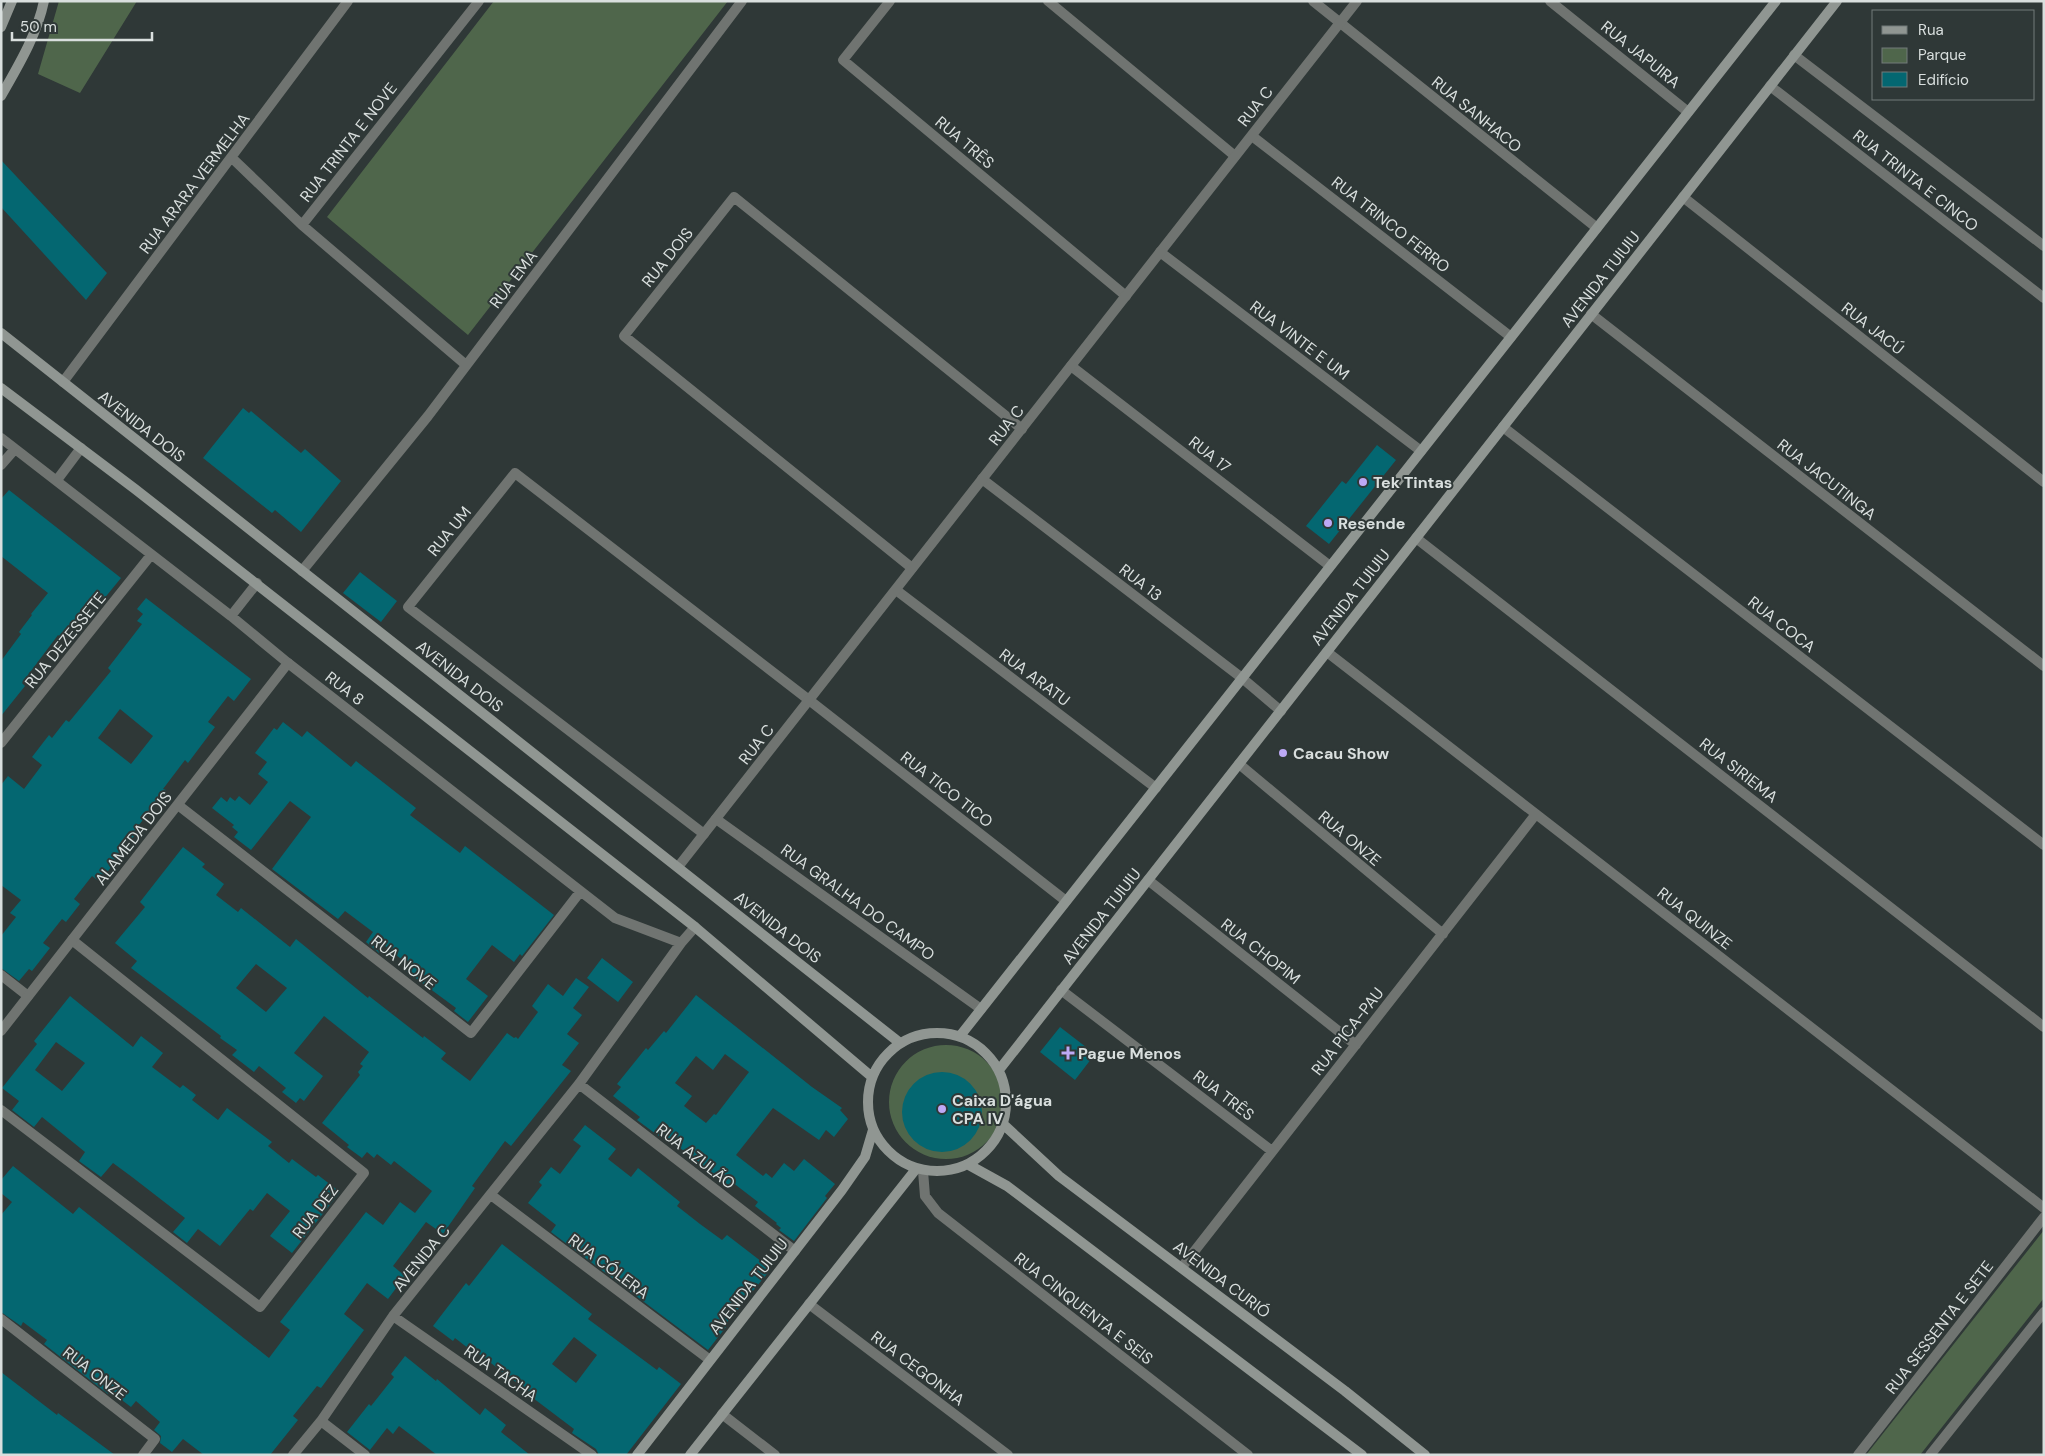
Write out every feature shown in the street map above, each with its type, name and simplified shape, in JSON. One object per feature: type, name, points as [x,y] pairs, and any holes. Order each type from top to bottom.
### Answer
[{"type":"main road","points":[[1,27],[12,1]]},
{"type":"main road","points":[[1,96],[21,60],[41,16],[44,1]]},
{"type":"main road","name":"AVENIDA TUIUIU","points":[[960,1036],[1776,1]]},
{"type":"main road","name":"AVENIDA TUIUIU","points":[[999,1070],[1837,1]]},
{"type":"main road","name":"AVENIDA DOIS","points":[[1,334],[900,1043]]},
{"type":"main road","points":[[1,388],[257,583],[695,927],[872,1077]]},
{"type":"main road","points":[[940,1032],[960,1036],[976,1044],[989,1056],[999,1070],[1006,1096],[1003,1124],[995,1140],[984,1154],[968,1165],[946,1172],[920,1170],[898,1160],[883,1147],[873,1130],[868,1113],[868,1094],[872,1077],[884,1058],[900,1043],[919,1035],[940,1032]]},
{"type":"main road","name":"AVENIDA CURIÓ","points":[[1003,1124],[1059,1176],[1345,1391],[1425,1455]]},
{"type":"main road","name":"AVENIDA TUIUIU","points":[[637,1455],[865,1156],[873,1130]]},
{"type":"main road","points":[[968,1165],[1007,1186],[1362,1455]]},
{"type":"main road","points":[[690,1455],[809,1304],[920,1170]]},
{"type":"street","name":"RUA ARARA VERMELHA","points":[[62,382],[348,1]]},
{"type":"street","name":"RUA TRINTA E NOVE","points":[[232,158],[302,224],[479,1]]},
{"type":"street","name":"RUA EMA","points":[[302,570],[428,416],[742,1]]},
{"type":"street","name":"RUA TRÊS","points":[[890,1],[843,60],[1126,296]]},
{"type":"street","points":[[1048,1],[1235,156]]},
{"type":"street","name":"RUA SANHACO","points":[[1313,1],[1597,228]]},
{"type":"street","name":"RUA C","points":[[678,868],[1356,1]]},
{"type":"street","name":"RUA JAPUIRA","points":[[1550,1],[1688,112]]},
{"type":"street","points":[[1794,55],[2044,246]]},
{"type":"street","name":"RUA TRINTA E CINCO","points":[[1770,86],[2044,298]]},
{"type":"street","name":"RUA TRINCO FERRO","points":[[1252,136],[1511,337]]},
{"type":"street","name":"RUA DOIS","points":[[912,568],[624,336],[734,197],[1022,429]]},
{"type":"street","name":"RUA JACÚ","points":[[1683,197],[2044,482]]},
{"type":"street","points":[[302,224],[466,365]]},
{"type":"street","name":"RUA VINTE E UM","points":[[1160,252],[1421,451]]},
{"type":"street","name":"RUA JACUTINGA","points":[[1591,314],[2044,666]]},
{"type":"street","name":"RUA 17","points":[[1071,366],[1330,566]]},
{"type":"street","name":"RUA COCA","points":[[1503,427],[2044,845]]},
{"type":"street","name":"RUA 8","points":[[1,438],[232,616],[288,663],[615,918],[681,943]]},
{"type":"street","points":[[57,480],[81,448]]},
{"type":"street","points":[[1,465],[15,449]]},
{"type":"street","name":"RUA UM","points":[[704,834],[408,607],[514,473],[809,700]]},
{"type":"street","name":"RUA 13","points":[[982,479],[1242,678],[1281,711]]},
{"type":"street","name":"RUA SIRIEMA","points":[[1416,538],[2044,1027]]},
{"type":"street","name":"RUA DEZESSETE","points":[[1,743],[152,555]]},
{"type":"street","points":[[232,616],[257,583]]},
{"type":"street","name":"RUA ARATU","points":[[896,590],[1156,788]]},
{"type":"street","name":"RUA QUINZE","points":[[1327,652],[2044,1208]]},
{"type":"street","name":"ALAMEDA DOIS","points":[[1,1032],[288,663]]},
{"type":"street","name":"RUA TICO TICO","points":[[809,700],[1066,901]]},
{"type":"street","name":"RUA ONZE","points":[[1239,764],[1443,934]]},
{"type":"street","name":"RUA NOVE","points":[[178,804],[471,1033],[580,892]]},
{"type":"street","name":"RUA PICA-PAU","points":[[1182,1268],[1536,814]]},
{"type":"street","name":"RUA GRALHA DO CAMPO","points":[[716,819],[981,1009]]},
{"type":"street","name":"RUA CHOPIM","points":[[1148,880],[1356,1045]]},
{"type":"street","points":[[579,1084],[681,943],[695,927]]},
{"type":"street","name":"RUA DEZ","points":[[1,1110],[260,1306],[364,1173],[72,940]]},
{"type":"street","points":[[1,976],[28,996]]},
{"type":"street","name":"RUA TRÊS","points":[[1061,990],[1272,1151]]},
{"type":"street","name":"AVENIDA C","points":[[293,1455],[321,1420],[393,1316],[579,1084]]},
{"type":"street","name":"RUA AZULÃO","points":[[579,1084],[795,1250]]},
{"type":"street","name":"RUA CINQUENTA E SEIS","points":[[920,1170],[925,1196],[938,1213],[1248,1455]]},
{"type":"street","name":"RUA CÓLERA","points":[[491,1195],[710,1360]]},
{"type":"street","name":"RUA SESSENTA E SETE","points":[[1858,1455],[2044,1217]]},
{"type":"street","name":"RUA CEGONHA","points":[[809,1304],[1008,1455]]},
{"type":"street","points":[[1930,1455],[2044,1312]]},
{"type":"street","name":"RUA TACHA","points":[[393,1316],[592,1455]]},
{"type":"street","name":"RUA ONZE","points":[[1,1319],[155,1439],[142,1455]]},
{"type":"street","points":[[722,1414],[775,1455]]},
{"type":"street","points":[[321,1420],[365,1455]]},
{"type":"green space","points":[[59,1],[137,1],[80,93],[38,74]]},
{"type":"green space","points":[[494,1],[728,1],[468,335],[327,217]]},
{"type":"green space","points":[[946,1045],[968,1049],[978,1054],[994,1070],[999,1080],[1003,1102],[999,1124],[994,1134],[978,1150],[968,1155],[946,1159],[924,1155],[914,1150],[898,1134],[893,1124],[889,1102],[893,1080],[898,1070],[914,1054],[924,1049]]},
{"type":"green space","points":[[2044,1230],[2044,1298],[1920,1455],[1866,1455]]},
{"type":"building","points":[[1,160],[107,273],[86,300],[1,207]]},
{"type":"building","points":[[243,408],[249,413],[251,411],[301,453],[305,449],[341,481],[301,532],[275,510],[272,513],[203,458]]},
{"type":"building","name":"Tek Tintas","points":[[1377,445],[1396,460],[1329,544],[1306,526],[1342,481],[1346,484]]},
{"type":"building","points":[[9,490],[121,578],[103,600],[95,594],[75,619],[79,621],[64,640],[58,635],[22,683],[25,686],[1,716],[1,661],[21,634],[19,632],[31,614],[48,593],[1,556],[1,499]]},
{"type":"building","points":[[360,572],[397,601],[381,622],[343,593]]},
{"type":"building","points":[[146,598],[251,679],[234,701],[228,696],[208,722],[215,727],[188,763],[185,760],[163,789],[166,790],[132,834],[134,836],[100,882],[92,876],[74,899],[80,904],[66,922],[62,919],[43,943],[50,948],[32,971],[29,969],[19,981],[1,968],[1,936],[16,917],[10,913],[21,900],[1,885],[1,785],[8,776],[24,789],[42,765],[32,757],[49,735],[52,738],[66,720],[69,722],[111,671],[108,668],[142,624],[137,621],[143,614],[137,609]],"holes":[[[120,709],[153,736],[131,764],[98,738]]]},
{"type":"building","points":[[283,722],[302,737],[307,731],[351,767],[356,761],[416,808],[410,815],[460,853],[465,846],[554,915],[522,956],[520,954],[514,962],[492,945],[466,979],[488,996],[468,1022],[454,1011],[456,1008],[406,971],[410,966],[385,946],[379,953],[366,942],[373,932],[345,911],[338,919],[272,869],[311,817],[290,801],[251,850],[234,837],[238,832],[232,827],[234,825],[212,808],[221,797],[227,802],[230,797],[235,801],[239,796],[250,805],[268,782],[258,774],[267,762],[255,753],[274,728],[277,730]]},
{"type":"building","points":[[183,847],[205,864],[202,867],[224,884],[216,895],[238,912],[241,908],[290,947],[296,939],[368,998],[369,996],[423,1038],[424,1036],[446,1053],[441,1059],[470,1081],[507,1033],[518,1039],[538,1012],[532,1006],[548,984],[563,996],[576,978],[589,987],[573,1008],[582,1015],[567,1034],[579,1043],[562,1065],[571,1071],[511,1146],[505,1141],[472,1186],[475,1188],[443,1234],[426,1222],[393,1266],[405,1276],[388,1299],[367,1283],[344,1314],[364,1330],[321,1388],[317,1386],[293,1416],[298,1420],[270,1455],[204,1455],[183,1439],[172,1452],[160,1443],[161,1436],[154,1430],[160,1422],[136,1401],[131,1407],[110,1391],[108,1394],[44,1344],[47,1340],[23,1322],[21,1326],[1,1312],[1,1215],[12,1202],[1,1193],[1,1180],[13,1166],[73,1214],[79,1207],[269,1358],[290,1330],[280,1322],[366,1212],[383,1225],[400,1202],[415,1213],[432,1191],[394,1161],[391,1165],[377,1154],[374,1158],[367,1152],[362,1158],[347,1147],[349,1145],[322,1123],[360,1075],[358,1072],[363,1066],[360,1064],[369,1052],[324,1016],[294,1053],[323,1076],[304,1101],[300,1098],[296,1103],[282,1092],[286,1088],[259,1066],[254,1072],[232,1055],[237,1050],[220,1038],[221,1036],[131,968],[137,961],[115,943],[145,907],[140,902]],"holes":[[[256,964],[287,988],[266,1012],[236,988]]]},
{"type":"building","points":[[602,958],[633,982],[618,1002],[587,978]]},
{"type":"building","points":[[696,995],[812,1087],[842,1108],[840,1110],[848,1119],[834,1137],[826,1130],[819,1140],[773,1108],[736,1155],[763,1176],[766,1173],[772,1178],[784,1163],[794,1171],[804,1159],[835,1184],[825,1196],[827,1198],[794,1241],[779,1230],[781,1228],[777,1223],[755,1206],[758,1202],[732,1182],[729,1186],[662,1134],[660,1137],[637,1120],[640,1117],[613,1096],[621,1087],[617,1084],[646,1048],[648,1050],[664,1031],[666,1033]],"holes":[[[725,1054],[749,1072],[716,1115],[714,1114],[706,1123],[684,1106],[692,1096],[675,1083],[696,1056],[713,1070]]]},
{"type":"building","points":[[70,996],[133,1047],[141,1036],[163,1053],[152,1067],[180,1088],[183,1085],[196,1095],[192,1100],[218,1120],[227,1108],[272,1142],[268,1146],[289,1163],[292,1159],[316,1177],[318,1175],[340,1192],[292,1253],[270,1236],[290,1211],[267,1193],[253,1211],[250,1209],[220,1246],[198,1229],[187,1243],[173,1232],[185,1218],[132,1177],[113,1163],[101,1177],[79,1161],[85,1152],[42,1117],[34,1127],[12,1110],[19,1101],[2,1088],[37,1044],[34,1041]],"holes":[[[56,1042],[85,1063],[62,1091],[35,1070]]]},
{"type":"building","name":"Pague Menos","points":[[1060,1027],[1095,1054],[1075,1080],[1040,1052]]},
{"type":"building","name":"Caixa D'água CPA IV","points":[[942,1072],[957,1075],[970,1084],[979,1097],[982,1112],[979,1127],[970,1140],[957,1149],[942,1152],[927,1149],[914,1140],[905,1127],[902,1112],[905,1097],[914,1084],[927,1075]]},
{"type":"building","points":[[585,1125],[616,1149],[608,1159],[631,1177],[638,1168],[680,1202],[677,1206],[700,1224],[722,1240],[727,1235],[771,1269],[724,1326],[726,1327],[708,1350],[551,1232],[556,1225],[528,1203],[542,1185],[539,1182],[551,1167],[560,1174],[581,1146],[573,1140]]},
{"type":"building","points":[[502,1244],[592,1314],[588,1319],[657,1370],[659,1367],[681,1384],[626,1455],[599,1455],[596,1449],[572,1433],[574,1429],[529,1395],[530,1393],[474,1350],[473,1352],[455,1338],[453,1341],[433,1326],[466,1283],[469,1286]],"holes":[[[574,1337],[597,1355],[576,1383],[552,1364]]]},
{"type":"building","points":[[405,1356],[436,1381],[437,1379],[480,1415],[485,1408],[506,1425],[501,1432],[530,1455],[437,1455],[399,1426],[393,1434],[387,1428],[370,1450],[347,1432],[394,1377],[391,1374]]},
{"type":"building","points":[[1,1372],[57,1415],[58,1413],[115,1455],[1,1455]]},
{"type":"place","name":"Tek Tintas","points":[[1363,482]]},
{"type":"place","name":"Resende","points":[[1328,523]]},
{"type":"place","name":"Cacau Show","points":[[1283,753]]},
{"type":"place","name":"Pague Menos","points":[[1068,1053]]},
{"type":"place","name":"Caixa D'água CPA IV","points":[[942,1109]]}]
